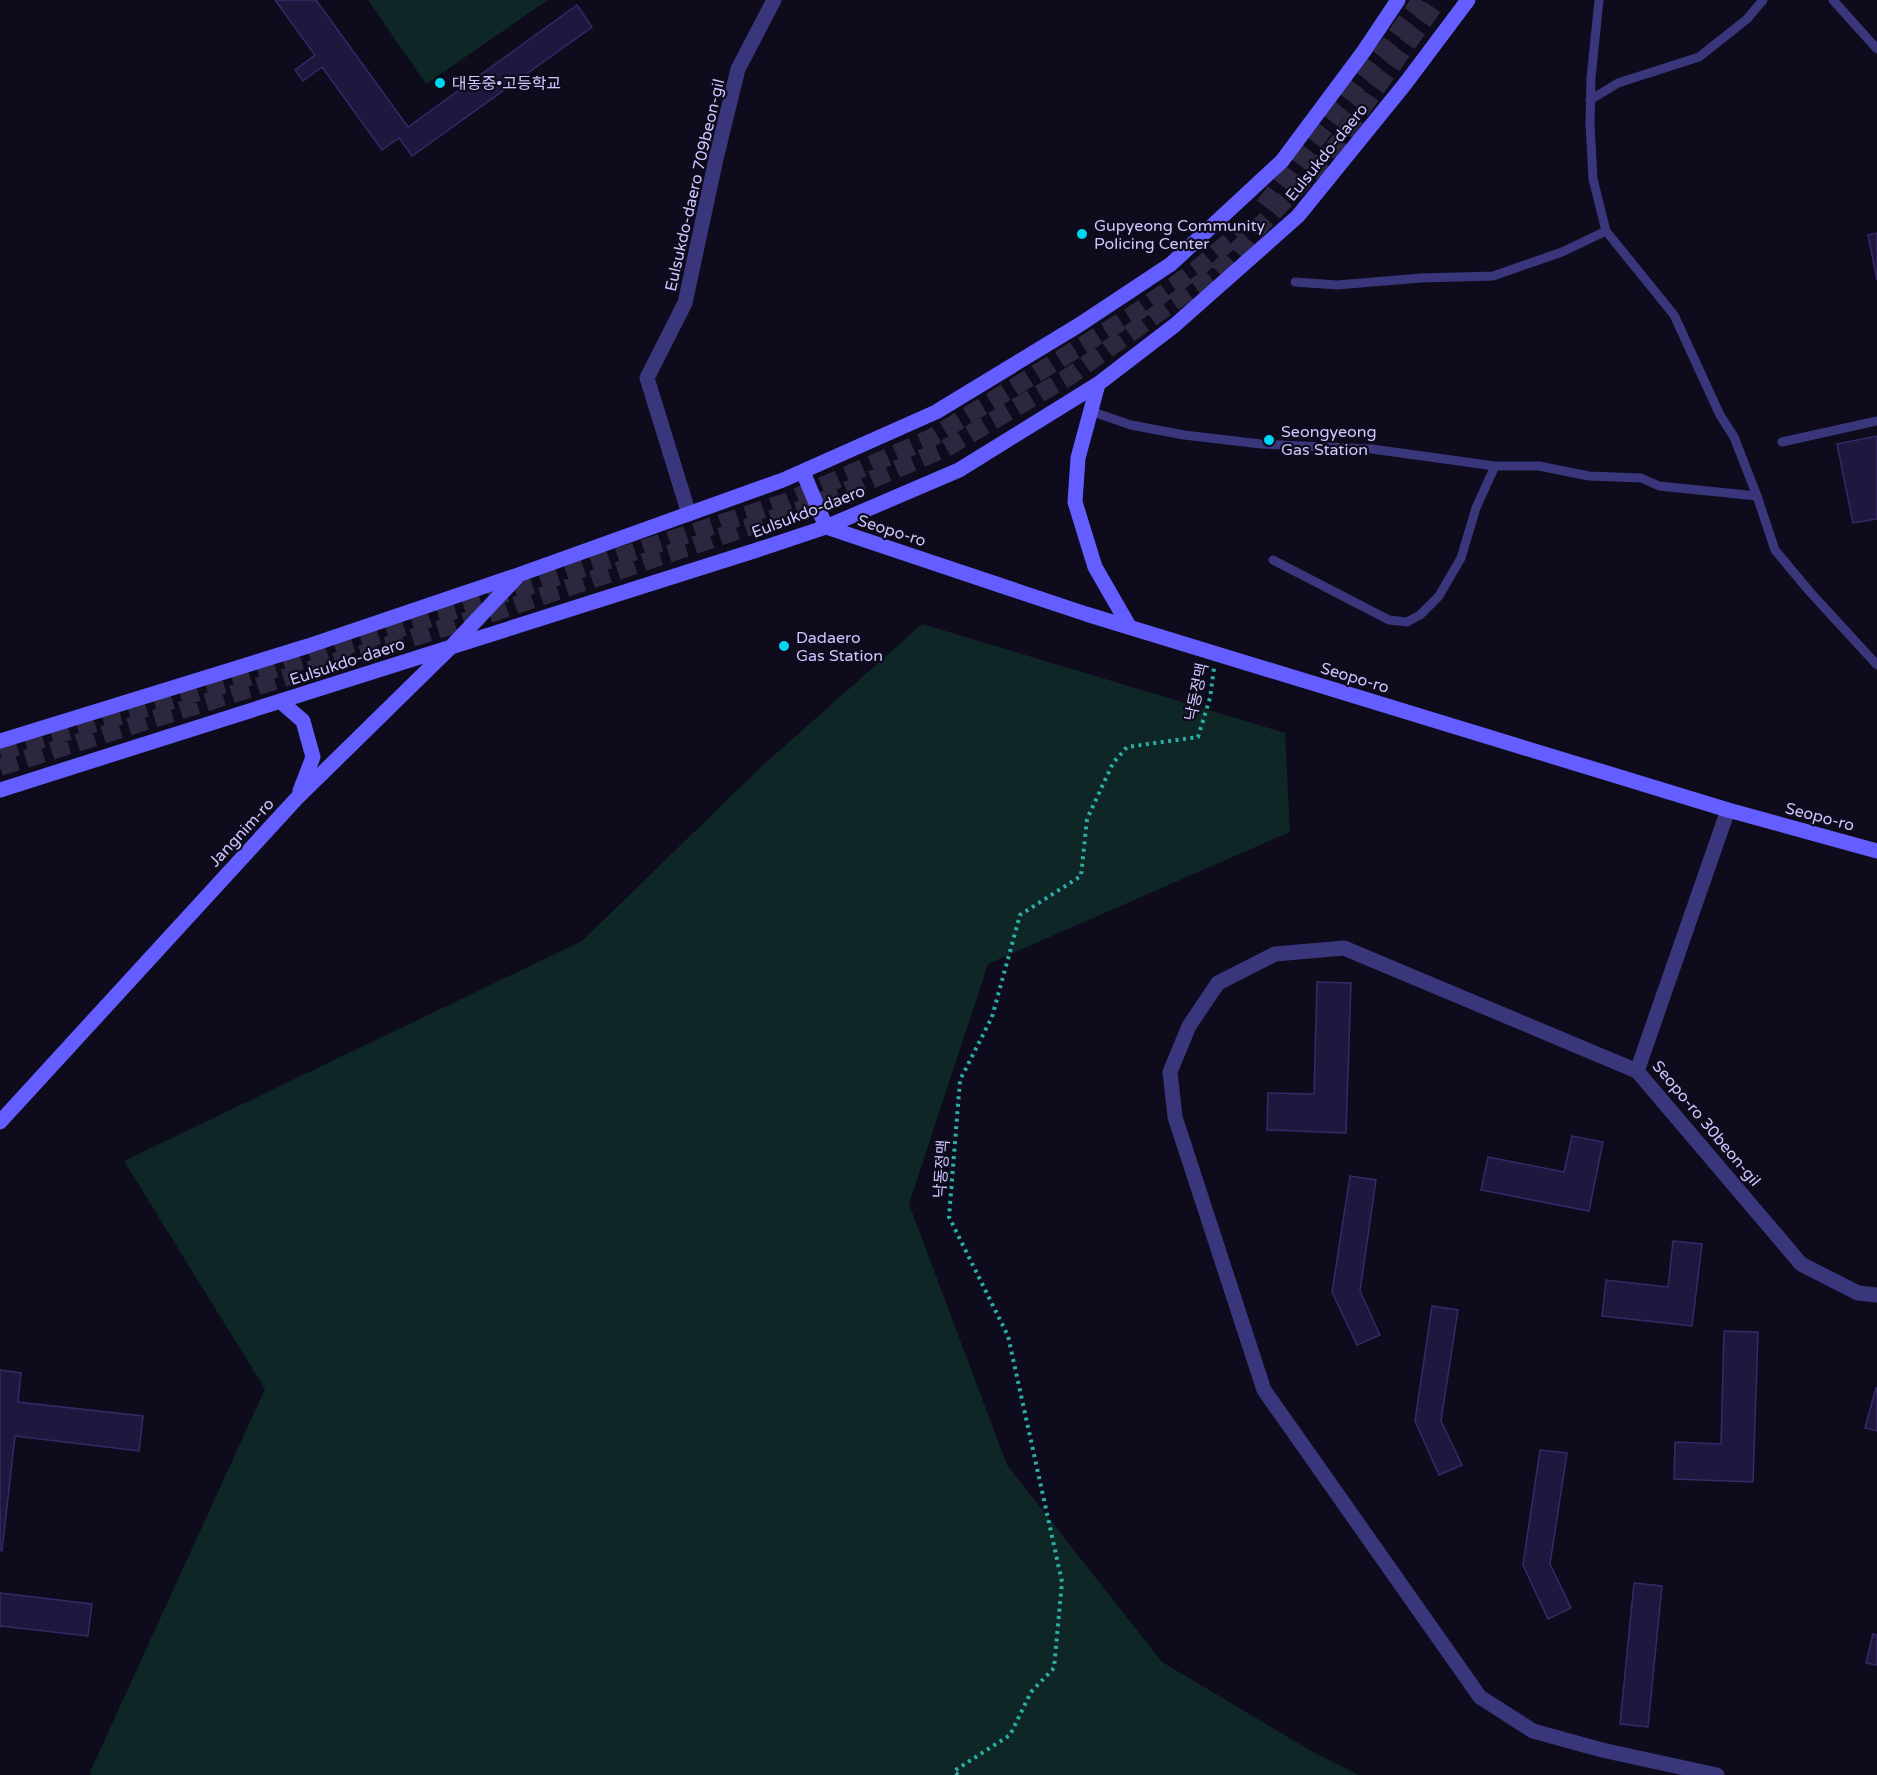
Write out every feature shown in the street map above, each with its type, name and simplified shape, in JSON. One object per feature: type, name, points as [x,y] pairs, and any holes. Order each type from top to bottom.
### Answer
[{"type":"main road","name":"Eulsukdo-daero","points":[[0,741],[308,646],[518,575],[803,472],[936,412],[1079,325],[1171,264],[1282,161],[1364,51],[1398,0]]},
{"type":"main road","name":"Eulsukdo-daero","points":[[0,789],[826,527],[959,470],[1098,384],[1175,325],[1298,216],[1392,100],[1468,0]]},
{"type":"main road","points":[[1098,384],[1078,458],[1075,502],[1095,567],[1129,626]]},
{"type":"main road","points":[[803,472],[826,527]]},
{"type":"main road","name":"Seopo-ro","points":[[826,527],[1086,614],[1728,810],[1877,851]]},
{"type":"main road","name":"Jangnim-ro","points":[[0,1122],[297,798],[452,646],[518,575]]},
{"type":"main road","points":[[280,701],[303,721],[313,757],[297,798]]},
{"type":"street","name":"Eulsukdo-daero 709beon-gil","points":[[689,514],[647,378],[685,303],[738,69],[774,0]]},
{"type":"street","name":"Seopo-ro 30beon-gil","points":[[1728,810],[1637,1071],[1801,1264],[1858,1293],[1877,1295]]},
{"type":"street","points":[[1637,1071],[1344,948],[1275,954],[1218,983],[1189,1026],[1170,1072],[1175,1117],[1264,1390],[1480,1696],[1533,1731],[1602,1750],[1717,1775]]},
{"type":"lane","points":[[1599,0],[1590,100],[1593,179],[1606,231],[1674,315],[1720,415],[1734,437],[1775,550],[1877,665]]},
{"type":"lane","points":[[1590,100],[1618,83],[1699,57],[1747,19],[1763,0]]},
{"type":"lane","points":[[1833,0],[1877,49]]},
{"type":"lane","points":[[1295,282],[1337,285],[1421,278],[1493,276],[1562,252],[1606,231]]},
{"type":"lane","points":[[1090,411],[1131,425],[1184,435],[1261,444],[1372,449],[1496,466],[1539,466],[1589,476],[1641,478],[1670,488],[1757,496]]},
{"type":"lane","points":[[1782,442],[1877,421]]},
{"type":"lane","points":[[1273,560],[1389,620],[1407,622],[1420,615],[1439,596],[1456,567],[1461,558],[1476,508],[1496,466]]},
{"type":"path","name":"낙동정맥","points":[[958,1775],[954,1771],[1010,1736],[1031,1692],[1054,1668],[1062,1582],[1008,1336],[949,1217],[960,1080],[992,1017],[1020,915],[1081,876],[1087,819],[1113,763],[1127,747],[1198,737],[1210,698],[1216,653]]},
{"type":"green space","points":[[368,0],[548,0],[426,84]]},
{"type":"green space","points":[[922,624],[1285,733],[1290,832],[988,964],[909,1204],[1007,1465],[1162,1662],[1313,1752],[1359,1775],[91,1775],[90,1772],[265,1389],[124,1161],[582,941],[762,766]]},
{"type":"building","points":[[275,0],[316,0],[408,127],[577,5],[592,27],[412,156],[399,138],[382,150],[322,67],[303,81],[295,70],[315,55]]},
{"type":"building","points":[[1877,233],[1877,280],[1868,235]]},
{"type":"building","points":[[1877,436],[1877,519],[1853,523],[1837,444]]},
{"type":"building","points":[[1317,982],[1351,983],[1346,1133],[1267,1130],[1268,1093],[1314,1094]]},
{"type":"building","points":[[1572,1136],[1603,1142],[1589,1211],[1481,1190],[1488,1157],[1564,1172]]},
{"type":"building","points":[[1350,1176],[1376,1180],[1360,1291],[1380,1335],[1357,1345],[1332,1292]]},
{"type":"building","points":[[1673,1241],[1702,1244],[1692,1326],[1602,1316],[1606,1280],[1668,1287]]},
{"type":"building","points":[[1432,1306],[1458,1310],[1441,1421],[1462,1465],[1439,1475],[1415,1421]]},
{"type":"building","points":[[1724,1331],[1758,1332],[1753,1482],[1674,1479],[1675,1442],[1721,1444]]},
{"type":"building","points":[[0,1370],[21,1373],[18,1402],[143,1416],[139,1451],[15,1436],[2,1551],[0,1550]]},
{"type":"building","points":[[1877,1388],[1877,1431],[1865,1428]]},
{"type":"building","points":[[1540,1450],[1567,1453],[1550,1564],[1571,1608],[1548,1619],[1523,1565]]},
{"type":"building","points":[[1634,1583],[1662,1586],[1648,1727],[1620,1724]]},
{"type":"building","points":[[0,1593],[92,1604],[88,1636],[0,1626]]},
{"type":"building","points":[[1873,1634],[1877,1635],[1877,1665],[1866,1663]]},
{"type":"tunnel","points":[[1264,206],[1390,44],[1421,0]]},
{"type":"tunnel","points":[[0,767],[501,610],[808,507],[946,448],[1070,376],[1216,272],[1333,150],[1438,0]]},
{"type":"tunnel","points":[[0,752],[272,670],[786,502],[931,438],[1137,312],[1197,269],[1239,233]]},
{"type":"place","name":"대동중•고등학교","points":[[440,83]]},
{"type":"place","name":"Gupyeong Community Policing Center","points":[[1082,234]]},
{"type":"place","name":"Seongyeong Gas Station","points":[[1269,440]]},
{"type":"place","name":"Dadaero Gas Station","points":[[784,646]]}]
